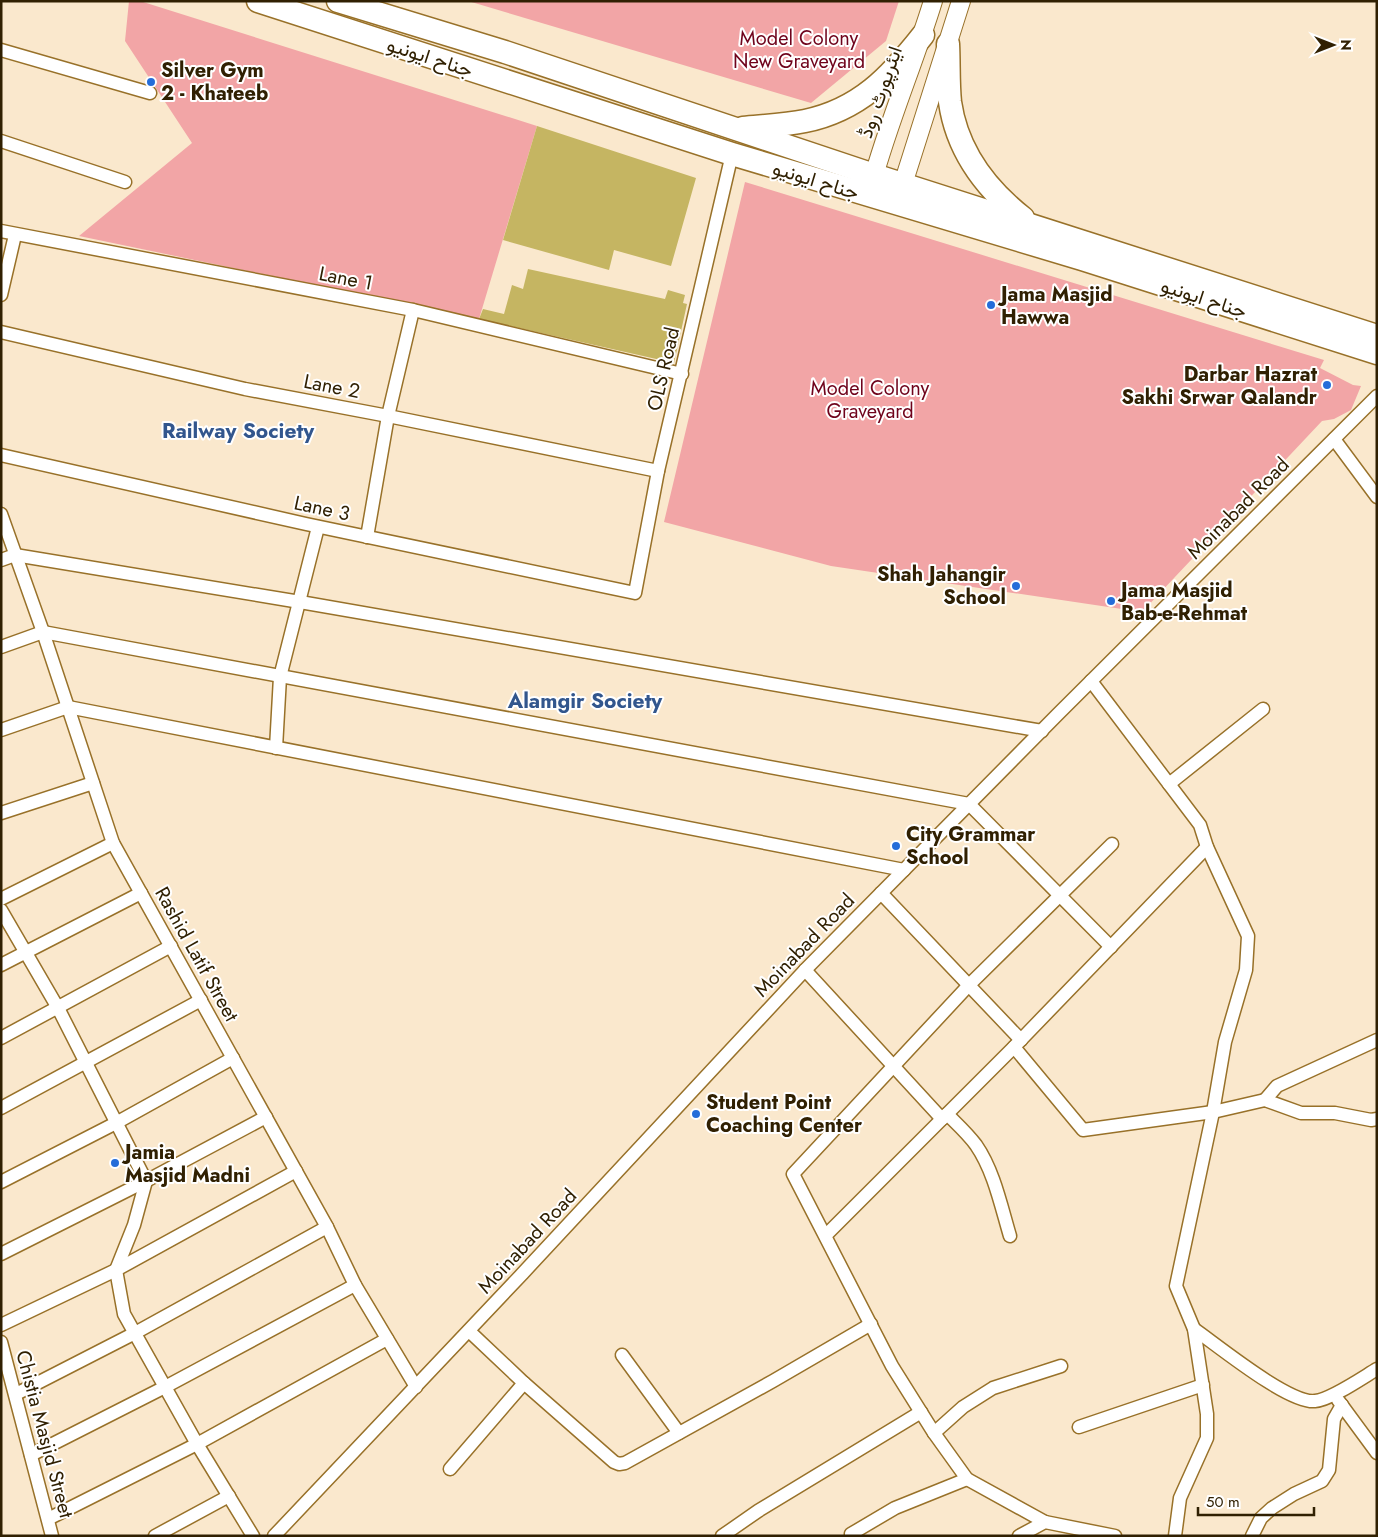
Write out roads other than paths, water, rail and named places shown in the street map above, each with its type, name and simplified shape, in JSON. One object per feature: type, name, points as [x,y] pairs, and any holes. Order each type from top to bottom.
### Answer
[{"type":"highway","name":"جناح ایونیو","points":[[258,1],[732,154],[871,186],[903,184],[1377,336]]},
{"type":"highway","name":"جناح ایونیو","points":[[338,1],[505,52],[732,128],[871,186],[1082,259],[1377,353]]},
{"type":"highway","points":[[732,128],[805,121],[836,111],[858,100],[880,84],[900,64],[923,35]]},
{"type":"highway","points":[[948,44],[950,101],[955,127],[963,147],[974,168],[987,185],[1003,202],[1033,226]]},
{"type":"main road","name":"ایئرپورٹ روڈ","points":[[871,186],[898,100],[923,35],[933,1]]},
{"type":"main road","points":[[903,184],[961,1]]},
{"type":"street","points":[[1,50],[150,93]]},
{"type":"street","points":[[1,141],[126,182]]},
{"type":"street","name":"OLS Road","points":[[635,593],[658,471],[732,154]]},
{"type":"street","name":"Lane 1","points":[[1,231],[413,310],[682,374]]},
{"type":"street","points":[[1,295],[15,235]]},
{"type":"street","points":[[367,537],[388,416],[413,310]]},
{"type":"street","name":"Lane 2","points":[[1,332],[245,389],[658,471]]},
{"type":"street","name":"Moinabad Road","points":[[274,1536],[416,1387],[805,970],[1377,396]]},
{"type":"street","points":[[1334,439],[1377,497]]},
{"type":"street","name":"Lane 3","points":[[1,455],[318,527],[635,593]]},
{"type":"street","name":"Rashid Latif Street","points":[[1,514],[43,632],[113,843],[327,1227],[355,1285],[416,1387]]},
{"type":"street","points":[[276,748],[280,677],[318,527]]},
{"type":"street","points":[[1,560],[15,555],[300,602],[1042,731]]},
{"type":"street","points":[[1,647],[43,632],[969,804],[1111,947]]},
{"type":"street","points":[[1091,682],[1200,825],[1207,846],[1248,936],[1246,970],[1225,1042],[1213,1112],[1176,1286],[1194,1328],[1207,1414],[1207,1438],[1180,1498],[1175,1536]]},
{"type":"street","points":[[1,730],[68,707],[904,870]]},
{"type":"street","points":[[1169,784],[1263,709]]},
{"type":"street","points":[[1,813],[93,783]]},
{"type":"street","points":[[1,899],[113,843]]},
{"type":"street","points":[[1112,844],[969,985],[794,1174],[892,1366],[934,1433],[968,1479],[1045,1522],[1115,1536]]},
{"type":"street","points":[[826,1235],[1017,1044],[1207,846]]},
{"type":"street","points":[[1,965],[141,893]]},
{"type":"street","points":[[882,893],[969,985],[1083,1130],[1213,1112],[1265,1100],[1302,1113],[1335,1113],[1371,1120],[1377,1119]]},
{"type":"street","points":[[1,910],[58,1008],[146,1181],[134,1225],[116,1270],[124,1314],[197,1444],[253,1536]]},
{"type":"street","points":[[1,1038],[170,946]]},
{"type":"street","points":[[805,970],[893,1067],[976,1144],[992,1179],[1010,1236]]},
{"type":"street","points":[[1,1108],[200,1000]]},
{"type":"street","points":[[1265,1100],[1277,1086],[1377,1040]]},
{"type":"street","points":[[1,1182],[116,1123],[233,1058]]},
{"type":"street","points":[[1,1254],[146,1181],[266,1117]]},
{"type":"street","points":[[1,1325],[116,1270],[296,1172]]},
{"type":"street","points":[[16,1394],[135,1333],[327,1227]]},
{"type":"street","points":[[32,1455],[165,1387],[355,1285]]},
{"type":"street","points":[[468,1331],[524,1383],[614,1462],[619,1464],[625,1463],[773,1381],[871,1324]]},
{"type":"street","points":[[1194,1328],[1263,1379],[1304,1400],[1316,1402],[1334,1394],[1377,1369]]},
{"type":"street","points":[[48,1519],[197,1444],[388,1339]]},
{"type":"street","name":"Chistia Masjid Street","points":[[1,1342],[52,1536]]},
{"type":"street","points":[[622,1355],[679,1433]]},
{"type":"street","points":[[934,1433],[963,1407],[993,1388],[1062,1366]]},
{"type":"street","points":[[450,1469],[524,1383]]},
{"type":"street","points":[[1079,1427],[1202,1385]]},
{"type":"street","points":[[1334,1394],[1377,1453]]},
{"type":"street","points":[[1252,1536],[1261,1518],[1272,1508],[1294,1494],[1322,1481],[1326,1476],[1329,1470],[1334,1419],[1342,1405]]},
{"type":"street","points":[[722,1536],[758,1511],[921,1412]]},
{"type":"street","points":[[850,1535],[895,1508],[968,1479]]},
{"type":"street","points":[[155,1536],[229,1496]]},
{"type":"street","points":[[1019,1536],[1045,1522]]},
{"type":"place","name":"Silver Gym 2 - Khateeb","points":[[151,82]]},
{"type":"place","name":"Jama Masjid Hawwa","points":[[991,305]]},
{"type":"place","name":"Darbar Hazrat Sakhi Srwar Qalandr","points":[[1327,385]]},
{"type":"place","name":"Shah Jahangir School","points":[[1016,586]]},
{"type":"place","name":"Jama Masjid Bab-e-Rehmat","points":[[1111,601]]},
{"type":"place","name":"City Grammar School","points":[[896,846]]},
{"type":"place","name":"Student Point Coaching Center","points":[[696,1114]]},
{"type":"place","name":"Jamia Masjid Madni","points":[[115,1163]]},
{"type":"district","name":"Railway Society","points":[[238,431]]},
{"type":"district","name":"Alamgir Society","points":[[585,701]]},
{"type":"park label","name":"Model Colony New Graveyard","points":[[799,50]]},
{"type":"park label","name":"Model Colony Graveyard","points":[[870,400]]}]
